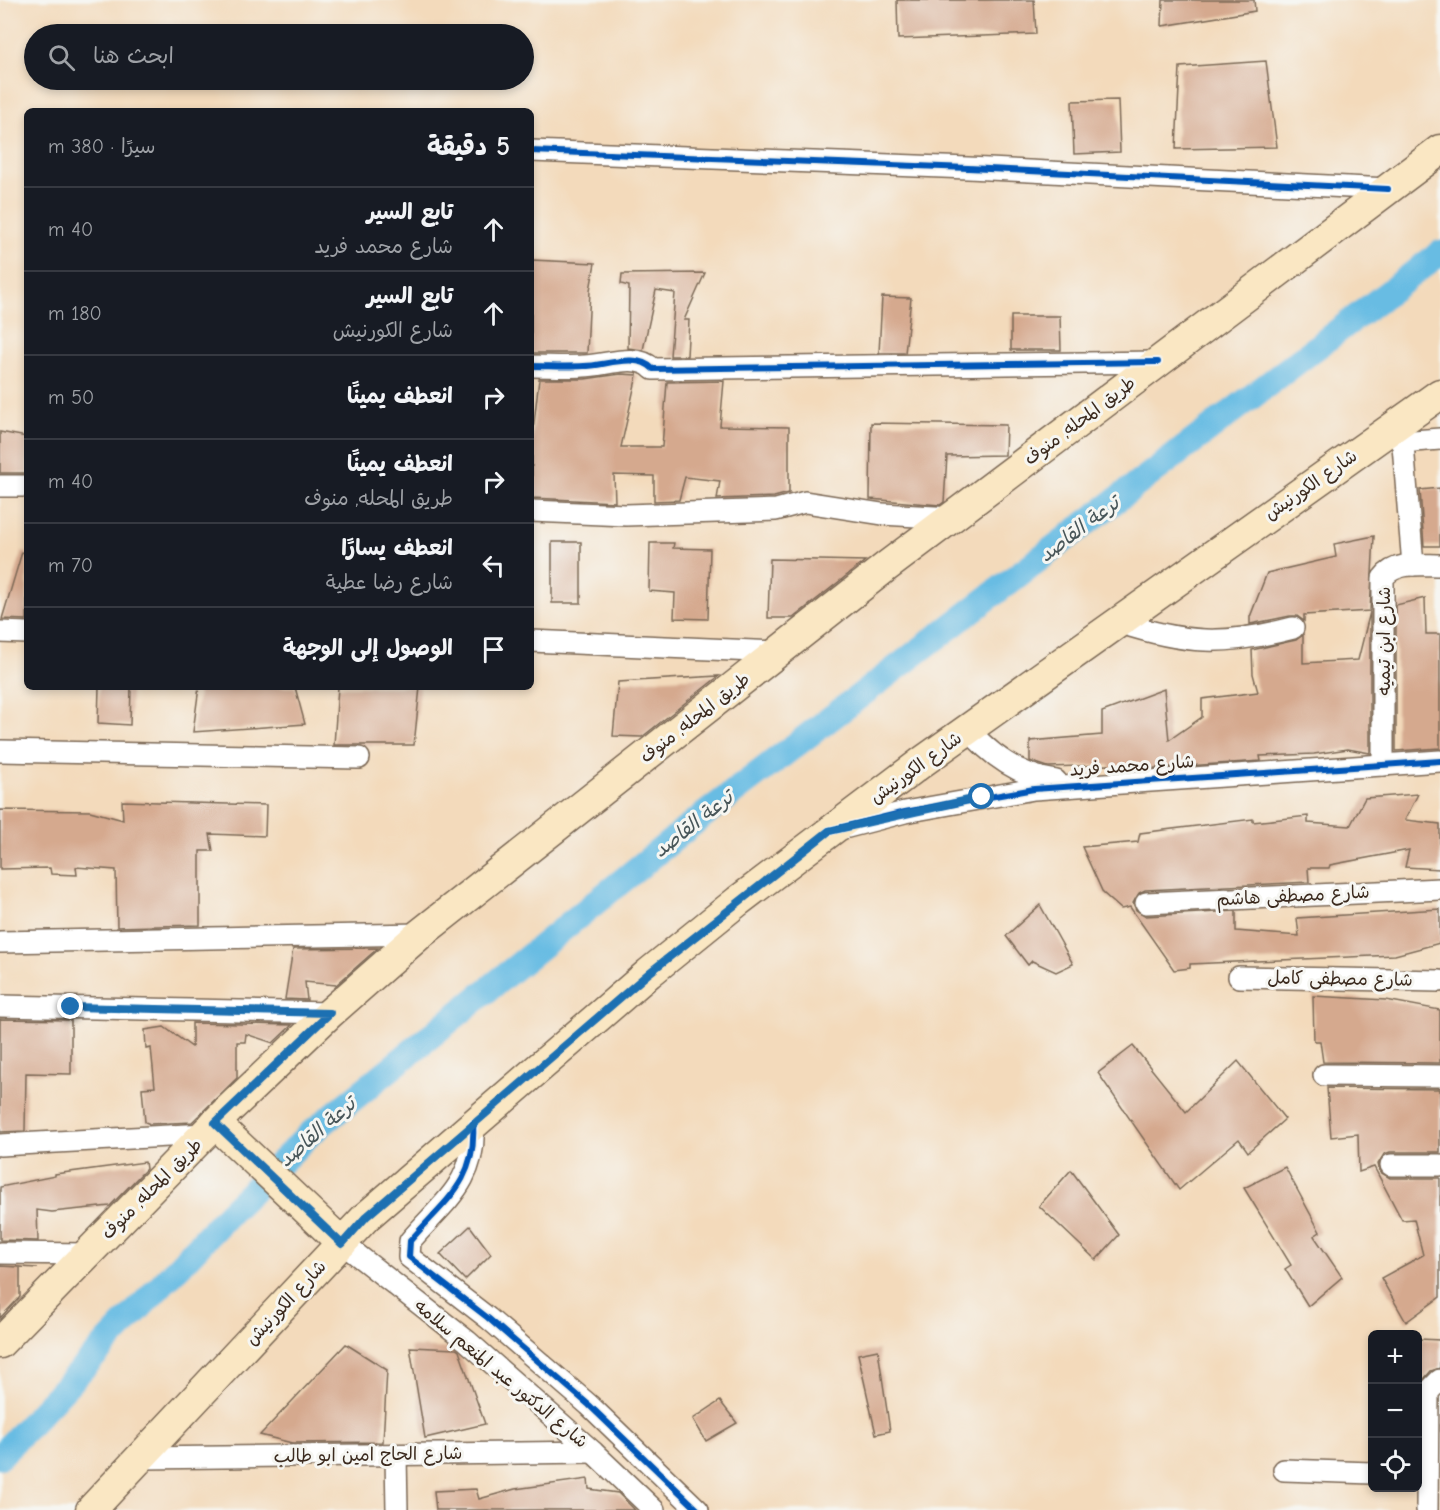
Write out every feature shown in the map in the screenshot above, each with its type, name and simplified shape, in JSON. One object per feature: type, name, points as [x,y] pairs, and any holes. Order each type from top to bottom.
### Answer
[{"type":"main road","name":"طريق المحله, منوف","points":[[0,1343],[211,1129],[330,1013],[420,934],[952,518],[1440,150]]},
{"type":"main road","name":"شارع الكورنيش","points":[[91,1510],[143,1458],[366,1217],[649,973],[829,831],[968,729],[1118,622],[1401,432],[1440,394]]},
{"type":"main road","points":[[211,1129],[342,1244]]},
{"type":"street","points":[[534,151],[968,168],[1388,189]]},
{"type":"street","points":[[534,366],[586,366],[627,361],[647,364],[653,369],[1158,362]]},
{"type":"street","points":[[1413,565],[1401,432],[1440,439]]},
{"type":"street","points":[[0,486],[24,486]]},
{"type":"street","points":[[534,511],[626,514],[764,510],[805,502],[882,514],[952,518]]},
{"type":"street","name":"شارع ابن تيميه","points":[[1383,765],[1383,578],[1389,571],[1413,565],[1440,565]]},
{"type":"street","points":[[1118,622],[1160,636],[1204,642],[1249,639],[1293,628]]},
{"type":"street","points":[[0,632],[24,633]]},
{"type":"street","points":[[534,641],[779,652]]},
{"type":"street","name":"شارع محمد فريد","points":[[968,729],[981,744],[1010,766],[1047,780],[1086,784]]},
{"type":"street","points":[[0,751],[359,758]]},
{"type":"street","name":"شارع محمد فريد","points":[[829,831],[982,797],[1086,784],[1440,761]]},
{"type":"street","name":"شارع مصطفى هاشم","points":[[1146,903],[1440,889]]},
{"type":"street","points":[[0,942],[420,934]]},
{"type":"street","name":"شارع مصطفى كامل","points":[[1239,977],[1440,981]]},
{"type":"street","points":[[0,1006],[330,1013]]},
{"type":"street","points":[[1324,1075],[1440,1076]]},
{"type":"street","name":"شارع الدكتور عبد المنعم سلامه","points":[[473,1124],[472,1156],[468,1172],[459,1188],[410,1241],[410,1257],[488,1318],[589,1405],[698,1510]]},
{"type":"street","points":[[0,1145],[211,1129]]},
{"type":"street","points":[[1391,1165],[1440,1165]]},
{"type":"street","name":"شارع الدكتور عبد المنعم سلامه","points":[[342,1244],[466,1341],[593,1452],[654,1510]]},
{"type":"street","points":[[0,1252],[87,1254]]},
{"type":"street","points":[[1427,1510],[1428,1392],[1440,1380]]},
{"type":"street","name":"شارع الحاج امين ابو طالب","points":[[143,1458],[593,1452]]},
{"type":"street","points":[[396,1455],[397,1510]]},
{"type":"street","points":[[1284,1470],[1368,1473]]},
{"type":"building","points":[[897,0],[1034,0],[1036,34],[898,39]]},
{"type":"building","points":[[1163,0],[1254,0],[1255,11],[1162,26]]},
{"type":"building","points":[[1266,61],[1277,147],[1176,149],[1180,67]]},
{"type":"building","points":[[1118,100],[1120,152],[1074,154],[1072,101]]},
{"type":"building","points":[[534,260],[595,263],[590,290],[587,353],[534,353]]},
{"type":"building","points":[[705,273],[684,320],[689,320],[687,356],[670,356],[675,293],[656,290],[643,350],[628,348],[629,286],[621,284],[622,274]]},
{"type":"building","points":[[882,297],[911,298],[905,353],[879,353]]},
{"type":"building","points":[[1011,316],[1060,316],[1061,350],[1011,350]]},
{"type":"building","points":[[621,374],[637,375],[621,447],[662,447],[667,382],[724,381],[720,426],[789,427],[789,493],[774,497],[717,499],[720,481],[685,477],[679,500],[654,501],[654,476],[614,475],[615,502],[534,498],[534,423],[539,379],[585,379]]},
{"type":"building","points":[[871,423],[1006,425],[1005,455],[947,456],[944,502],[940,505],[870,499]]},
{"type":"building","points":[[0,432],[24,436],[24,473],[0,473]]},
{"type":"building","points":[[1440,488],[1440,546],[1424,546],[1420,490]]},
{"type":"building","points":[[1374,536],[1370,611],[1304,615],[1304,621],[1297,616],[1290,616],[1250,624],[1250,617],[1267,573],[1336,557],[1334,544]]},
{"type":"building","points":[[552,542],[581,542],[581,603],[552,603]]},
{"type":"building","points":[[650,543],[674,543],[673,548],[710,549],[708,619],[674,618],[675,593],[649,591]]},
{"type":"building","points":[[22,552],[24,552],[24,620],[2,619]]},
{"type":"building","points":[[770,559],[865,561],[793,618],[768,618]]},
{"type":"building","points":[[1425,598],[1426,634],[1440,634],[1440,748],[1396,751],[1396,605]]},
{"type":"building","points":[[1370,612],[1370,753],[1348,749],[1314,754],[1260,756],[1261,761],[1111,771],[1109,765],[1048,767],[1030,761],[1030,741],[1102,735],[1102,712],[1164,689],[1169,740],[1202,717],[1202,699],[1258,692],[1253,674],[1252,650],[1296,640],[1303,635],[1303,663],[1358,660]]},
{"type":"building","points":[[719,676],[642,737],[613,736],[618,682]]},
{"type":"building","points":[[99,690],[131,690],[130,725],[98,723]]},
{"type":"building","points":[[199,690],[296,690],[305,724],[193,732]]},
{"type":"building","points":[[338,690],[420,690],[414,745],[334,745]]},
{"type":"building","points":[[1418,794],[1405,820],[1440,824],[1440,869],[1405,867],[1409,850],[1330,865],[1329,868],[1308,868],[1309,882],[1145,890],[1139,893],[1133,903],[1136,910],[1146,916],[1236,911],[1236,931],[1299,936],[1297,918],[1440,909],[1440,943],[1395,955],[1190,964],[1190,968],[1174,970],[1130,907],[1121,909],[1103,893],[1082,847],[1138,842],[1140,833],[1253,819],[1253,822],[1308,816],[1308,823],[1350,826],[1365,798]]},
{"type":"building","points":[[122,801],[266,805],[265,836],[210,834],[213,851],[200,851],[200,925],[117,927],[116,870],[76,867],[77,875],[51,874],[50,868],[0,869],[0,810],[90,811],[123,820]]},
{"type":"building","points":[[1040,905],[1073,964],[1056,972],[1032,961],[1028,965],[1006,936]]},
{"type":"building","points":[[378,948],[336,985],[305,982],[307,1000],[285,999],[293,949]]},
{"type":"building","points":[[1313,996],[1386,1000],[1440,1010],[1440,1063],[1323,1062],[1320,1041],[1314,1041]]},
{"type":"building","points":[[0,1019],[71,1020],[71,1074],[26,1073],[25,1131],[0,1132]]},
{"type":"building","points":[[192,1023],[292,1025],[273,1043],[246,1034],[245,1042],[237,1042],[237,1078],[192,1122],[150,1124],[145,1122],[142,1088],[155,1087],[151,1048],[146,1049],[145,1030],[164,1027],[192,1047]]},
{"type":"building","points":[[1133,1046],[1186,1112],[1238,1061],[1285,1119],[1248,1152],[1239,1139],[1179,1190],[1098,1073]]},
{"type":"building","points":[[1327,1088],[1440,1089],[1440,1152],[1390,1152],[1384,1154],[1378,1164],[1380,1172],[1390,1178],[1440,1178],[1440,1297],[1406,1322],[1381,1278],[1423,1255],[1414,1219],[1402,1220],[1374,1167],[1359,1172],[1358,1134],[1331,1137]]},
{"type":"building","points":[[145,1162],[146,1169],[110,1206],[52,1212],[37,1210],[38,1241],[0,1240],[0,1187],[55,1176],[55,1174]]},
{"type":"building","points":[[1285,1167],[1320,1232],[1314,1236],[1342,1277],[1308,1306],[1285,1269],[1291,1265],[1244,1188]]},
{"type":"building","points":[[1071,1170],[1119,1235],[1096,1260],[1039,1206]]},
{"type":"building","points":[[470,1226],[491,1254],[465,1280],[440,1254]]},
{"type":"building","points":[[0,1266],[20,1267],[20,1297],[0,1318]]},
{"type":"building","points":[[1422,1339],[1440,1340],[1440,1368],[1431,1371],[1422,1381]]},
{"type":"building","points":[[346,1344],[387,1370],[383,1442],[292,1443],[260,1435]]},
{"type":"building","points":[[410,1347],[459,1351],[485,1424],[425,1438]]},
{"type":"building","points":[[878,1350],[890,1431],[876,1434],[858,1354]]},
{"type":"building","points":[[720,1401],[737,1423],[706,1441],[693,1419]]},
{"type":"building","points":[[588,1479],[589,1489],[618,1493],[635,1510],[436,1510],[434,1491],[476,1489],[479,1499],[515,1489]]},
{"type":"waterway","name":"ترعة القاصد","points":[[0,1456],[230,1212],[311,1133],[696,821],[1440,253]]},
{"type":"cycle path","points":[[534,151],[968,168],[1388,189]]},
{"type":"cycle path","points":[[534,366],[584,366],[620,361],[638,361],[653,369],[1158,362]]},
{"type":"cycle path","points":[[829,831],[905,812],[1034,789],[1440,761]]},
{"type":"cycle path","points":[[473,1124],[473,1144],[464,1176],[446,1202],[410,1241],[409,1257],[488,1318],[589,1405],[698,1510]]},
{"type":"route","points":[[71,1007],[330,1013],[215,1123],[342,1244],[366,1217],[557,1051],[738,901],[829,831],[905,812],[982,797]]}]
